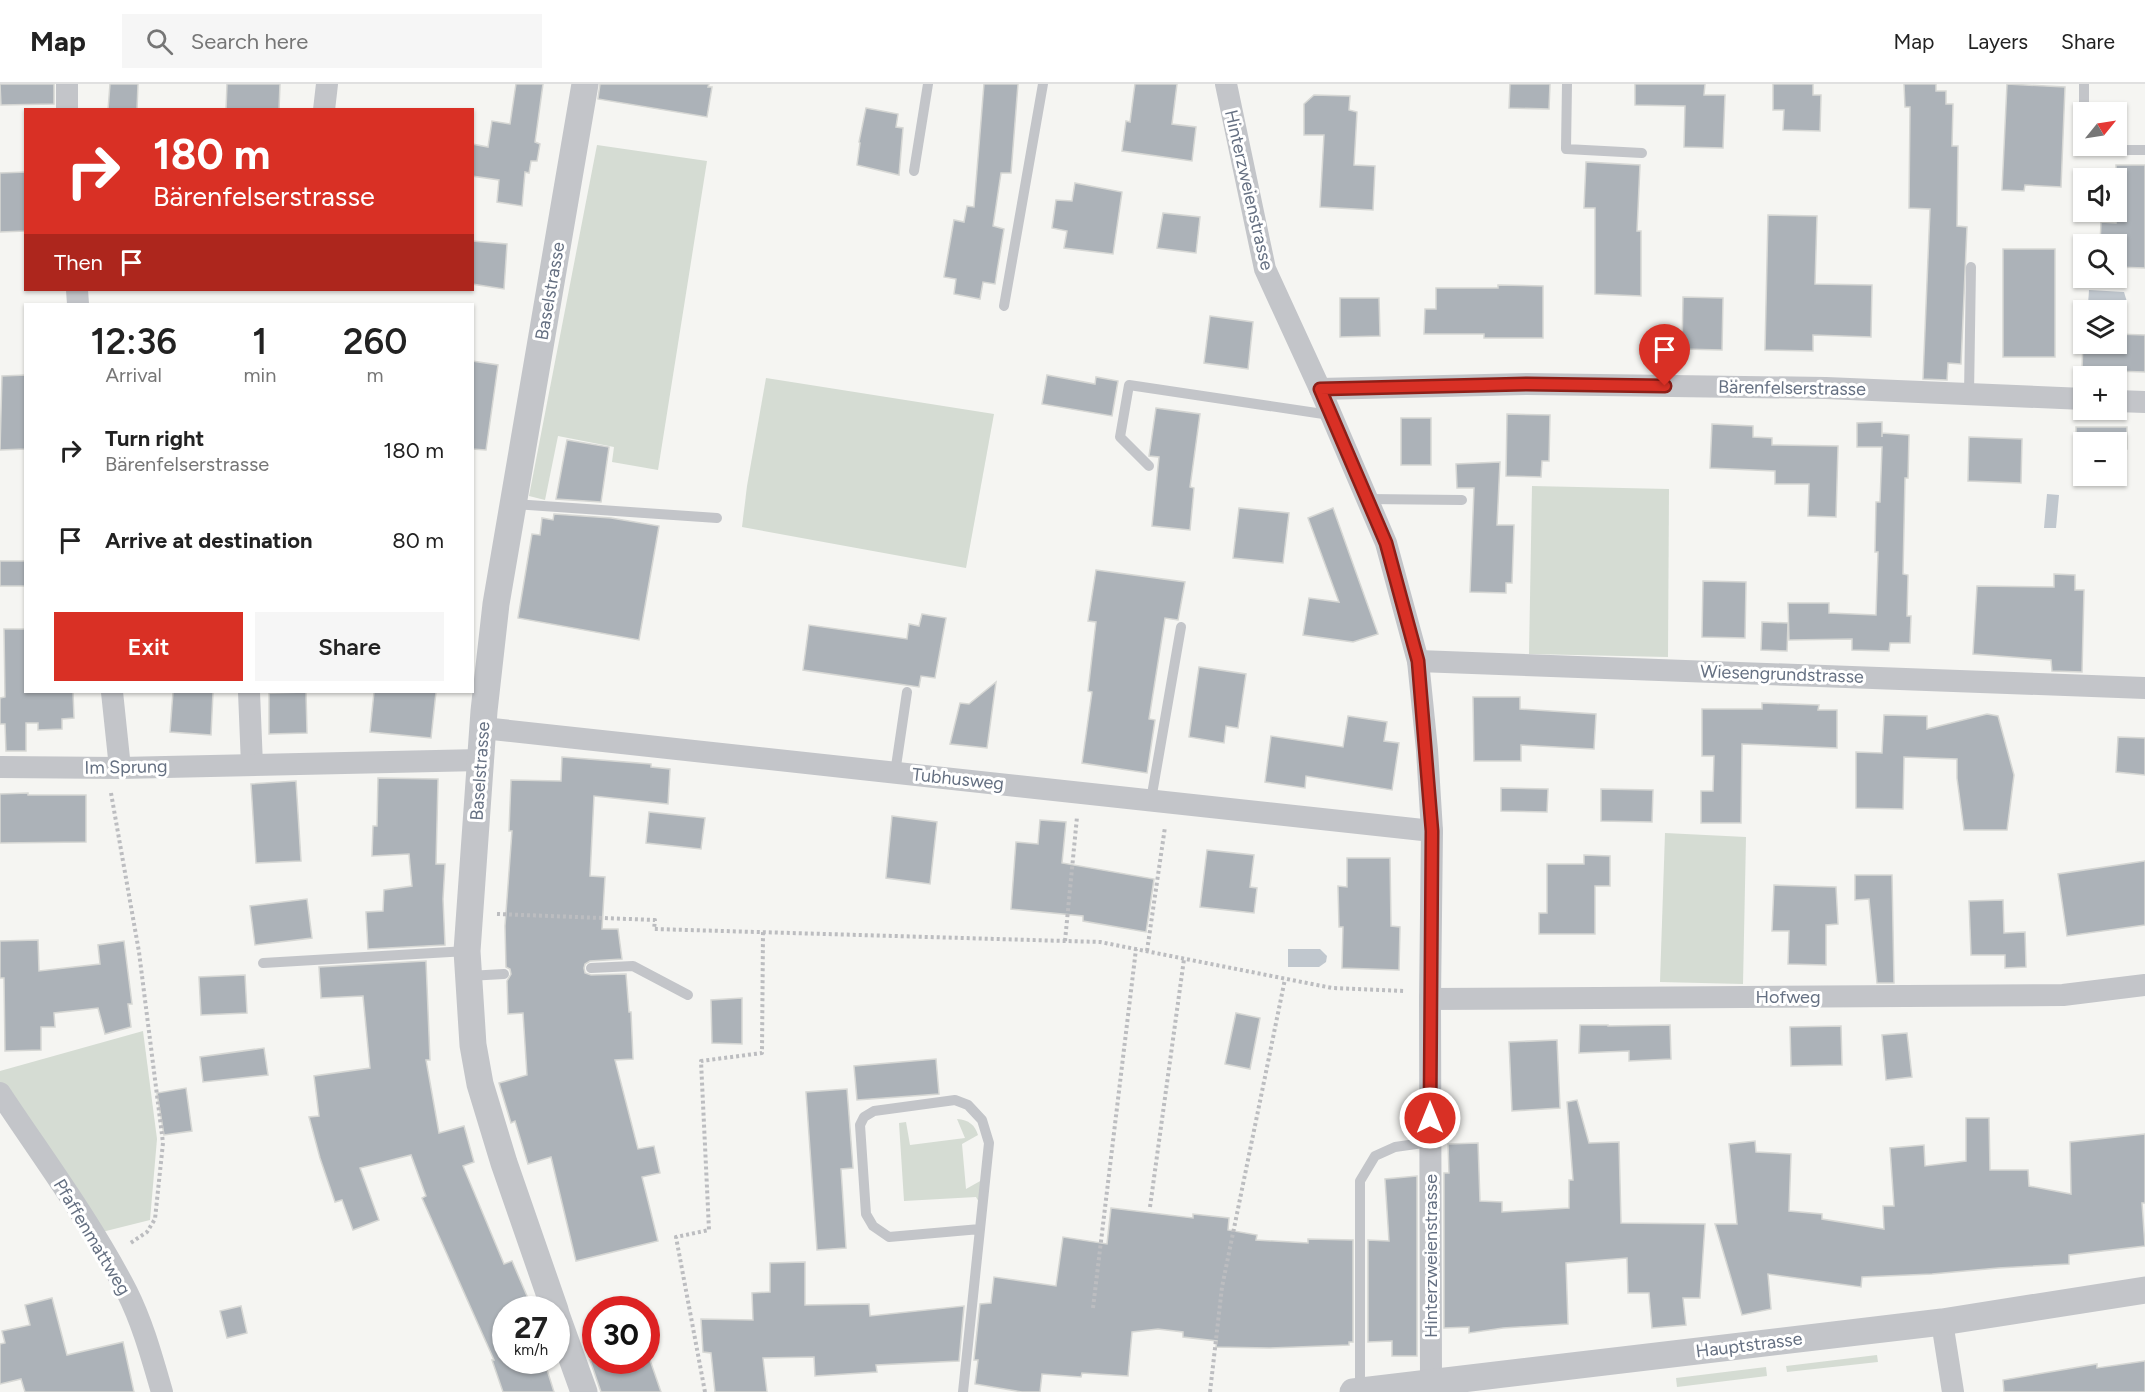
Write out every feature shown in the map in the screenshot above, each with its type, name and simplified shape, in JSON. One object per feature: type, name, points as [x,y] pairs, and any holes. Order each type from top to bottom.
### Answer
[{"type":"street","points":[[67,84],[67,108]]},
{"type":"street","points":[[324,108],[327,84]]},
{"type":"street","name":"Baselstrasse","points":[[550,1296],[500,1152],[480,1084],[473,1045],[468,963],[469,913],[483,728],[496,604],[585,84]]},
{"type":"street","name":"Hinterzweienstrasse","points":[[1226,84],[1264,269],[1320,389],[1386,543],[1418,661],[1432,831],[1430,995],[1432,1388]]},
{"type":"street","name":"Bärenfelserstrasse","points":[[1320,389],[1527,384],[1826,388],[2073,399]]},
{"type":"street","points":[[2127,401],[2145,402]]},
{"type":"street","name":"Wiesengrundstrasse","points":[[1418,661],[2145,688]]},
{"type":"street","points":[[112,693],[120,768]]},
{"type":"street","points":[[249,693],[252,765]]},
{"type":"street","name":"Tubhusweg","points":[[483,728],[1432,831]]},
{"type":"street","name":"Im Sprung","points":[[0,767],[120,768],[481,760]]},
{"type":"street","name":"Hofweg","points":[[1430,995],[2063,995],[2145,985]]},
{"type":"street","name":"Pfaffenmattweg","points":[[0,1094],[94,1234],[127,1292],[142,1326],[162,1392]]},
{"type":"street","name":"Hauptstrasse","points":[[1356,1392],[1432,1388],[1942,1322],[2145,1290]]},
{"type":"street","points":[[1942,1322],[1953,1392]]},
{"type":"street","points":[[570,1353],[584,1392]]},
{"type":"lane","points":[[914,171],[928,84]]},
{"type":"lane","points":[[1004,306],[1043,84]]},
{"type":"lane","points":[[1567,84],[1566,149],[1642,153]]},
{"type":"lane","points":[[2084,84],[2084,102]]},
{"type":"lane","points":[[2127,150],[2145,150]]},
{"type":"lane","points":[[1969,394],[1971,267]]},
{"type":"lane","points":[[1149,466],[1120,437],[1129,385],[1331,415]]},
{"type":"lane","points":[[1367,499],[1462,501]]},
{"type":"lane","points":[[514,504],[717,518]]},
{"type":"lane","points":[[1160,801],[1181,627]]},
{"type":"lane","points":[[895,772],[907,692]]},
{"type":"lane","points":[[263,963],[468,963],[504,974]]},
{"type":"lane","points":[[591,968],[633,966],[688,995]]},
{"type":"lane","points":[[963,1392],[989,1143],[982,1120],[968,1105],[955,1100],[874,1111],[864,1117],[860,1125],[866,1214],[873,1226],[889,1237],[980,1229]]},
{"type":"lane","points":[[1356,1392],[1360,1181],[1375,1156],[1395,1147],[1430,1142]]},
{"type":"path","points":[[107,1258],[147,1232],[155,1220],[163,1143],[139,952],[110,791],[120,768]]},
{"type":"path","points":[[1065,941],[1079,792]]},
{"type":"path","points":[[1147,951],[1160,801]]},
{"type":"path","points":[[469,913],[655,920],[654,929],[1100,942],[1332,988],[1430,995]]},
{"type":"path","points":[[705,1392],[676,1237],[709,1230],[701,1061],[762,1053],[763,932]]},
{"type":"path","points":[[1093,1308],[1136,949]]},
{"type":"path","points":[[1150,1208],[1184,958]]},
{"type":"path","points":[[1210,1392],[1222,1287],[1285,979]]},
{"type":"shaded area","points":[[597,145],[707,161],[658,470],[612,462],[614,447],[558,436],[545,500],[529,496]]},
{"type":"shaded area","points":[[2089,290],[2124,292],[2126,300],[2088,300]]},
{"type":"shaded area","points":[[766,378],[994,414],[966,568],[742,527]]},
{"type":"shaded area","points":[[1532,486],[1669,489],[1668,657],[1529,654]]},
{"type":"shaded area","points":[[2047,494],[2059,495],[2056,528],[2044,528]]},
{"type":"shaded area","points":[[1665,833],[1746,837],[1743,984],[1660,982]]},
{"type":"shaded area","points":[[1288,949],[1320,949],[1327,956],[1326,962],[1319,967],[1288,967]]},
{"type":"shaded area","points":[[143,1031],[157,1139],[150,1220],[94,1234],[0,1093],[0,1071]]},
{"type":"shaded area","points":[[957,1119],[971,1124],[978,1135],[962,1144],[966,1189],[982,1180],[980,1204],[976,1197],[904,1201],[899,1123],[906,1122],[910,1145],[965,1138]]},
{"type":"shaded area","points":[[1877,1355],[1878,1362],[1787,1372],[1786,1366]]},
{"type":"shaded area","points":[[1766,1367],[1767,1376],[1677,1387],[1676,1378]]},
{"type":"building","points":[[0,84],[54,84],[54,104],[1,105]]},
{"type":"building","points":[[110,84],[138,84],[137,108],[108,108]]},
{"type":"building","points":[[227,84],[280,84],[279,108],[226,108]]},
{"type":"building","points":[[516,84],[543,84],[535,142],[540,144],[537,161],[531,161],[529,173],[525,172],[522,206],[497,202],[499,180],[474,176],[474,144],[488,147],[492,121],[510,124]]},
{"type":"building","points":[[600,84],[709,84],[708,87],[712,87],[707,117],[598,99]]},
{"type":"building","points":[[984,84],[1018,84],[1011,173],[1001,173],[993,226],[1004,229],[995,284],[983,282],[980,299],[954,294],[956,279],[944,277],[954,220],[964,222],[967,206],[974,207]]},
{"type":"building","points":[[1135,84],[1177,84],[1172,124],[1196,127],[1192,161],[1122,151],[1126,121],[1130,122]]},
{"type":"building","points":[[1510,84],[1550,84],[1549,109],[1509,108]]},
{"type":"building","points":[[1635,84],[1705,84],[1704,95],[1725,95],[1723,148],[1684,147],[1685,106],[1635,105]]},
{"type":"building","points":[[1773,84],[1813,84],[1813,95],[1821,95],[1820,131],[1783,130],[1784,110],[1773,110]]},
{"type":"building","points":[[1904,84],[1936,84],[1936,91],[1946,91],[1946,104],[1953,104],[1952,146],[1958,146],[1957,226],[1967,227],[1961,364],[1948,363],[1947,380],[1923,379],[1930,209],[1909,208],[1910,107],[1905,107]]},
{"type":"building","points":[[2007,84],[2065,87],[2061,187],[2025,185],[2024,191],[2002,190]]},
{"type":"building","points":[[1314,95],[1350,96],[1349,110],[1357,112],[1354,165],[1375,166],[1373,210],[1320,207],[1324,135],[1304,135],[1304,104]]},
{"type":"building","points":[[866,108],[898,114],[896,127],[903,128],[899,175],[857,165]]},
{"type":"building","points":[[1586,162],[1640,165],[1637,231],[1641,231],[1641,296],[1595,294],[1595,208],[1584,208]]},
{"type":"building","points":[[2116,165],[2145,165],[2145,268],[2127,267],[2127,234],[2100,234],[2101,222],[2127,222],[2127,168],[2116,168]]},
{"type":"building","points":[[24,172],[24,231],[0,232],[0,173]]},
{"type":"building","points":[[1075,183],[1122,192],[1113,254],[1064,248],[1067,231],[1052,228],[1056,200],[1072,201]]},
{"type":"building","points":[[1163,213],[1200,217],[1196,253],[1157,248]]},
{"type":"building","points":[[1768,215],[1817,216],[1815,284],[1872,285],[1871,337],[1813,335],[1813,351],[1765,350]]},
{"type":"building","points":[[474,241],[507,244],[504,289],[474,284]]},
{"type":"building","points":[[2003,249],[2055,249],[2055,357],[2003,357]]},
{"type":"building","points":[[1498,285],[1543,286],[1543,338],[1484,338],[1484,334],[1424,334],[1425,309],[1436,309],[1436,288],[1498,288]]},
{"type":"building","points":[[1683,297],[1723,298],[1722,350],[1682,349]]},
{"type":"building","points":[[1340,298],[1379,298],[1380,336],[1340,337]]},
{"type":"building","points":[[1210,316],[1253,322],[1248,369],[1204,363]]},
{"type":"building","points":[[2127,334],[2145,335],[2145,372],[2127,371],[2127,366],[2082,366],[2083,354],[2127,354]]},
{"type":"building","points":[[474,361],[498,365],[486,450],[474,449]]},
{"type":"building","points":[[24,375],[24,449],[0,450],[2,376]]},
{"type":"building","points":[[1047,375],[1095,384],[1096,377],[1118,381],[1112,416],[1042,404]]},
{"type":"building","points":[[1156,408],[1200,414],[1190,487],[1194,488],[1190,530],[1152,526],[1159,457],[1149,456]]},
{"type":"building","points":[[1507,414],[1550,415],[1549,461],[1542,461],[1541,477],[1506,476]]},
{"type":"building","points":[[1401,418],[1431,418],[1431,465],[1401,465]]},
{"type":"building","points":[[1882,422],[1882,433],[1909,435],[1908,478],[1905,478],[1903,574],[1908,575],[1907,616],[1911,616],[1910,643],[1890,643],[1889,651],[1852,650],[1852,639],[1789,640],[1788,603],[1829,603],[1829,613],[1876,615],[1878,552],[1875,552],[1876,502],[1880,502],[1882,447],[1857,447],[1857,423]]},
{"type":"building","points":[[1712,424],[1753,426],[1753,437],[1772,438],[1772,445],[1838,446],[1836,517],[1808,516],[1809,484],[1775,484],[1775,471],[1710,468]]},
{"type":"building","points":[[2076,427],[2127,427],[2127,432],[2076,432]]},
{"type":"building","points":[[1969,437],[2022,439],[2021,483],[1968,481]]},
{"type":"building","points":[[567,440],[609,447],[601,502],[556,499]]},
{"type":"building","points":[[1500,462],[1497,525],[1514,525],[1512,583],[1506,583],[1506,593],[1470,592],[1474,488],[1457,488],[1456,464]]},
{"type":"building","points":[[1239,508],[1289,513],[1283,563],[1233,558]]},
{"type":"building","points":[[1333,508],[1378,634],[1353,642],[1303,635],[1309,598],[1339,602],[1308,518]]},
{"type":"building","points":[[554,514],[611,518],[659,526],[639,640],[518,618],[532,534],[540,535],[542,518],[553,520]]},
{"type":"building","points":[[0,561],[24,561],[24,586],[0,586]]},
{"type":"building","points":[[1096,570],[1185,582],[1178,620],[1165,618],[1149,719],[1155,720],[1147,773],[1082,763],[1092,692],[1088,691],[1096,622],[1088,621]]},
{"type":"building","points":[[2054,574],[2075,575],[2075,590],[2084,590],[2082,672],[2052,671],[2051,660],[1973,654],[1977,586],[2054,587]]},
{"type":"building","points":[[1703,581],[1746,582],[1745,638],[1702,637]]},
{"type":"building","points":[[922,614],[946,618],[935,678],[921,676],[919,687],[803,670],[809,625],[907,639],[909,624],[919,626]]},
{"type":"building","points":[[1762,622],[1788,623],[1787,651],[1761,650]]},
{"type":"building","points":[[4,629],[24,629],[24,693],[73,693],[74,718],[62,719],[62,729],[38,730],[38,723],[26,723],[26,751],[6,751],[5,724],[0,724],[0,698],[5,697]]},
{"type":"building","points":[[1199,667],[1246,674],[1238,728],[1226,726],[1224,743],[1189,737]]},
{"type":"building","points":[[996,682],[987,748],[950,744],[960,703],[969,704]]},
{"type":"building","points":[[173,693],[213,693],[211,735],[170,732]]},
{"type":"building","points":[[269,693],[306,693],[307,733],[269,734]]},
{"type":"building","points":[[374,693],[436,693],[431,738],[370,732]]},
{"type":"building","points":[[1473,697],[1520,697],[1520,709],[1596,714],[1594,749],[1521,745],[1521,761],[1474,761]]},
{"type":"building","points":[[1762,703],[1819,705],[1818,710],[1837,710],[1837,748],[1742,744],[1741,823],[1701,823],[1701,791],[1713,791],[1714,756],[1702,756],[1702,709],[1762,709]]},
{"type":"building","points":[[1987,714],[1998,716],[2014,775],[2007,830],[1964,830],[1957,778],[1957,759],[1904,757],[1903,809],[1856,808],[1856,752],[1882,753],[1884,715],[1927,716],[1927,729]]},
{"type":"building","points":[[1348,716],[1387,722],[1384,741],[1399,743],[1392,790],[1306,776],[1305,788],[1265,782],[1271,736],[1343,747]]},
{"type":"building","points":[[2118,737],[2145,738],[2145,775],[2116,772]]},
{"type":"building","points":[[562,757],[651,764],[651,767],[670,769],[668,804],[594,796],[590,876],[605,877],[602,929],[618,929],[622,959],[590,961],[585,964],[584,968],[585,973],[591,975],[626,974],[629,1012],[631,1012],[633,1059],[615,1060],[638,1149],[654,1146],[660,1173],[642,1177],[658,1241],[576,1261],[551,1157],[528,1164],[515,1121],[511,1123],[499,1083],[527,1075],[523,1013],[508,1014],[507,981],[511,974],[510,969],[506,967],[505,926],[512,831],[509,831],[511,780],[561,781]]},
{"type":"building","points":[[378,778],[438,779],[436,864],[445,864],[443,899],[445,945],[368,949],[366,912],[383,911],[384,890],[412,886],[409,854],[372,856],[373,826],[377,826]]},
{"type":"building","points":[[296,781],[301,861],[256,863],[251,784]]},
{"type":"building","points":[[1501,788],[1548,789],[1547,812],[1501,811]]},
{"type":"building","points":[[1601,789],[1653,790],[1652,822],[1601,821]]},
{"type":"building","points":[[28,793],[28,795],[86,795],[86,842],[0,843],[0,794]]},
{"type":"building","points":[[649,812],[705,818],[701,849],[646,843]]},
{"type":"building","points":[[892,816],[937,822],[930,884],[886,878]]},
{"type":"building","points":[[1040,820],[1066,822],[1062,863],[1154,879],[1146,932],[1083,921],[1083,916],[1011,909],[1016,842],[1038,844]]},
{"type":"building","points":[[1207,850],[1254,855],[1250,887],[1257,888],[1254,913],[1200,907]]},
{"type":"building","points":[[1584,855],[1610,856],[1610,886],[1595,886],[1595,934],[1539,934],[1539,913],[1547,913],[1547,864],[1584,864]]},
{"type":"building","points":[[1347,858],[1390,858],[1391,926],[1400,927],[1399,970],[1342,968],[1343,927],[1339,927],[1338,886],[1347,887]]},
{"type":"building","points":[[2145,861],[2145,925],[2067,936],[2058,874]]},
{"type":"building","points":[[1855,875],[1892,875],[1894,983],[1877,983],[1869,899],[1855,900]]},
{"type":"building","points":[[1774,885],[1836,887],[1838,924],[1826,925],[1826,965],[1788,964],[1789,931],[1772,931]]},
{"type":"building","points":[[307,899],[312,938],[255,945],[250,906]]},
{"type":"building","points":[[2003,900],[2004,933],[2025,932],[2026,967],[2005,968],[2005,955],[1971,955],[1969,901]]},
{"type":"building","points":[[38,940],[39,971],[100,964],[98,945],[124,941],[132,1004],[128,1004],[131,1027],[105,1034],[98,1008],[54,1013],[55,1027],[41,1027],[41,1050],[5,1051],[4,978],[0,978],[0,941]]},
{"type":"building","points":[[426,961],[430,1060],[426,1060],[439,1133],[464,1126],[474,1162],[463,1166],[504,1264],[512,1261],[527,1296],[492,1296],[492,1356],[422,1198],[426,1196],[411,1155],[360,1168],[379,1220],[353,1230],[342,1200],[335,1202],[309,1117],[319,1116],[314,1076],[370,1068],[363,996],[321,998],[319,967]]},
{"type":"building","points":[[245,975],[247,1013],[201,1015],[199,977]]},
{"type":"building","points":[[742,998],[742,1044],[712,1043],[711,1000]]},
{"type":"building","points":[[1236,1013],[1260,1018],[1250,1069],[1225,1064]]},
{"type":"building","points":[[1580,1025],[1670,1025],[1671,1059],[1629,1061],[1629,1051],[1579,1053]]},
{"type":"building","points":[[1841,1026],[1842,1065],[1791,1066],[1790,1027]]},
{"type":"building","points":[[1907,1033],[1912,1077],[1886,1080],[1882,1035]]},
{"type":"building","points":[[1557,1040],[1560,1108],[1512,1111],[1509,1042]]},
{"type":"building","points":[[264,1048],[268,1075],[203,1082],[200,1057]]},
{"type":"building","points":[[936,1059],[939,1094],[857,1100],[854,1066]]},
{"type":"building","points":[[186,1088],[192,1131],[164,1135],[157,1093]]},
{"type":"building","points":[[847,1089],[853,1168],[841,1169],[846,1248],[817,1250],[806,1092]]},
{"type":"building","points":[[1577,1100],[1589,1143],[1619,1142],[1621,1223],[1705,1224],[1700,1298],[1683,1298],[1686,1325],[1652,1328],[1649,1293],[1628,1293],[1627,1258],[1566,1263],[1568,1324],[1503,1328],[1469,1333],[1469,1327],[1444,1328],[1444,1173],[1449,1173],[1448,1144],[1478,1143],[1480,1201],[1502,1202],[1502,1212],[1569,1208],[1569,1180],[1573,1180],[1567,1102]]},
{"type":"building","points":[[1966,1118],[1989,1118],[1990,1170],[2028,1170],[2029,1186],[2071,1194],[2070,1142],[2145,1134],[2145,1203],[2142,1203],[2145,1246],[2069,1255],[2069,1264],[1862,1277],[1861,1287],[1768,1274],[1771,1309],[1742,1315],[1715,1224],[1737,1224],[1729,1144],[1755,1141],[1756,1152],[1791,1154],[1789,1211],[1822,1214],[1822,1219],[1884,1229],[1883,1206],[1894,1206],[1890,1148],[1924,1145],[1925,1166],[1966,1161]]},
{"type":"building","points":[[1417,1176],[1417,1356],[1392,1356],[1392,1341],[1368,1342],[1368,1240],[1389,1241],[1385,1179]]},
{"type":"building","points":[[1111,1208],[1193,1218],[1193,1214],[1229,1218],[1228,1230],[1257,1235],[1256,1240],[1308,1243],[1308,1239],[1353,1240],[1353,1342],[1349,1342],[1349,1345],[1269,1348],[1216,1347],[1217,1341],[1183,1337],[1183,1332],[1158,1329],[1132,1332],[1128,1376],[1082,1373],[1081,1377],[1042,1374],[1040,1392],[1022,1392],[975,1384],[978,1360],[974,1360],[980,1304],[991,1303],[994,1277],[1056,1286],[1063,1237],[1107,1244]]},
{"type":"building","points":[[805,1262],[805,1305],[869,1304],[870,1316],[964,1306],[959,1361],[876,1365],[877,1372],[815,1376],[814,1357],[763,1358],[767,1392],[715,1392],[711,1353],[703,1352],[701,1319],[753,1320],[752,1293],[770,1292],[770,1263]]},
{"type":"building","points":[[52,1298],[67,1355],[123,1342],[134,1392],[25,1392],[21,1379],[0,1384],[0,1344],[5,1343],[2,1331],[30,1325],[25,1305]]},
{"type":"building","points":[[241,1306],[247,1333],[227,1338],[220,1311]]},
{"type":"building","points":[[2145,1361],[2145,1392],[2004,1392],[2003,1380],[2097,1364],[2097,1368]]},
{"type":"building","points":[[497,1374],[548,1374],[554,1392],[503,1392]]},
{"type":"building","points":[[595,1374],[655,1374],[661,1392],[601,1392]]},
{"type":"route","points":[[1430,1118],[1432,831],[1418,661],[1386,543],[1320,389],[1527,384],[1665,386]]}]
